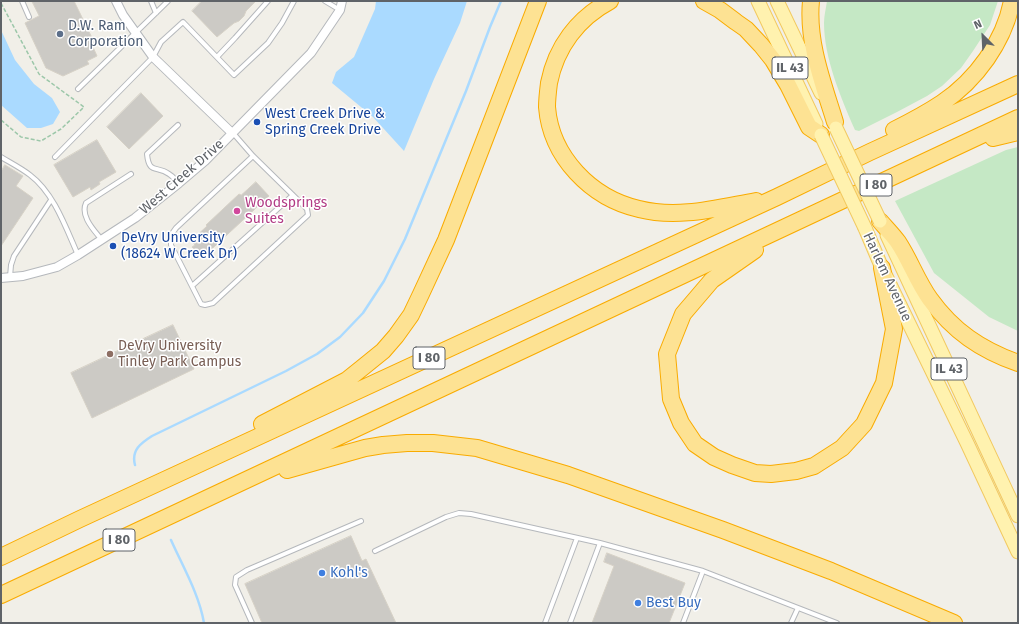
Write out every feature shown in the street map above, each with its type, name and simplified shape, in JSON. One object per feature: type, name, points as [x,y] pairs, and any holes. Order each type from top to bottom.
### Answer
[{"type":"highway","points":[[80,519],[347,380],[383,351],[411,315],[446,240],[538,1]]},
{"type":"highway","points":[[610,1],[593,12],[575,28],[560,49],[551,75],[547,108],[553,135],[559,149],[577,173],[594,189],[616,202],[652,212],[679,214],[777,197]]},
{"type":"highway","points":[[704,1],[720,10],[746,29],[761,45],[773,60],[809,127],[821,135]]},
{"type":"highway","points":[[811,1],[811,30],[815,55],[835,125]]},
{"type":"highway","points":[[870,152],[882,136],[933,109],[962,87],[974,75],[987,58],[1002,33],[1012,1]]},
{"type":"highway","name":"I 80","points":[[1,557],[1018,84]]},
{"type":"highway","name":"I 80","points":[[1,595],[1018,118]]},
{"type":"highway","points":[[958,146],[1018,132]]},
{"type":"highway","points":[[880,221],[898,242],[929,298],[953,325],[968,338],[986,350],[1018,363]]},
{"type":"highway","points":[[793,224],[712,280],[683,314],[667,354],[671,399],[681,423],[695,444],[714,457],[755,473],[771,474],[796,471],[814,466],[842,448],[864,424],[884,384],[894,329],[882,268]]},
{"type":"highway","points":[[238,484],[365,448],[408,443],[433,442],[477,448],[568,475],[723,530],[831,570],[954,623]]},
{"type":"main road","name":"Harlem Avenue","points":[[758,1],[865,228],[882,268],[1018,552]]},
{"type":"main road","name":"Harlem Avenue","points":[[777,1],[1018,516]]},
{"type":"street","points":[[116,1],[123,15],[153,57],[232,133]]},
{"type":"street","points":[[340,10],[342,1]]},
{"type":"street","name":"West Creek Drive","points":[[1,278],[23,276],[57,267],[135,218],[179,184],[205,161],[311,53],[340,10]]},
{"type":"lane","points":[[22,1],[29,17]]},
{"type":"lane","points":[[151,1],[156,13]]},
{"type":"lane","points":[[78,89],[168,1]]},
{"type":"lane","points":[[217,57],[268,1]]},
{"type":"lane","points":[[55,157],[153,57],[161,42],[183,22],[234,75],[268,43],[294,1]]},
{"type":"lane","points":[[325,1],[340,10]]},
{"type":"lane","points":[[178,125],[147,154],[150,166],[154,169],[169,173],[179,184]]},
{"type":"lane","points":[[232,133],[253,156],[307,209],[308,214],[214,303],[204,305],[201,304],[171,245],[171,235],[176,228],[253,156]]},
{"type":"lane","points":[[1,157],[31,176],[44,190],[58,210],[78,255]]},
{"type":"lane","points":[[101,240],[88,221],[84,213],[84,207],[86,203],[130,174]]},
{"type":"lane","points":[[192,286],[293,195]]},
{"type":"lane","points":[[10,277],[11,265],[14,256],[51,200]]},
{"type":"lane","points":[[375,551],[446,517],[458,513],[471,514],[600,543],[703,571],[837,623]]},
{"type":"lane","points":[[252,623],[235,586],[236,577],[247,570],[361,521]]},
{"type":"lane","points":[[545,623],[577,538]]},
{"type":"lane","points":[[570,623],[600,543]]},
{"type":"lane","points":[[683,623],[703,571]]},
{"type":"lane","points":[[791,623],[798,608]]},
{"type":"path","points":[[1,3],[38,74],[84,107],[61,129],[41,141],[21,137],[1,120]]},
{"type":"green space","points":[[827,1],[998,1],[990,25],[973,51],[961,68],[942,86],[927,96],[859,131],[855,130],[834,78],[830,64],[824,23]]},
{"type":"green space","points":[[1018,147],[1018,331],[989,317],[934,273],[895,201],[1006,150]]},
{"type":"water","points":[[376,1],[467,1],[460,23],[434,79],[404,151],[373,117],[332,83],[336,72],[354,57],[375,9]]},
{"type":"water","points":[[1,30],[15,60],[34,84],[52,98],[60,112],[53,124],[41,128],[27,128],[1,105]]},
{"type":"building","name":"D.W. Ram Corporation","points":[[32,1],[74,1],[95,44],[92,45],[97,56],[87,61],[89,64],[63,76],[46,68],[25,23],[39,16]]},
{"type":"building","points":[[202,1],[256,1],[239,21],[234,23],[217,37],[192,11]]},
{"type":"building","points":[[141,93],[163,116],[129,149],[107,127]]},
{"type":"building","points":[[97,140],[116,172],[99,182],[100,184],[91,190],[90,187],[73,197],[54,165]]},
{"type":"building","points":[[5,165],[23,176],[16,186],[33,198],[1,246],[1,172]]},
{"type":"building","name":"Woodsprings Suites","points":[[256,182],[269,196],[202,258],[192,247],[195,245],[191,241],[239,194],[241,195]]},
{"type":"building","name":"DeVry University Tinley Park Campus","points":[[173,325],[194,369],[92,418],[71,373]]},
{"type":"building","name":"Kohl's","points":[[351,536],[362,561],[366,559],[396,623],[262,623],[245,584]]},
{"type":"building","name":"Best Buy","points":[[607,553],[685,583],[669,623],[592,623],[614,566],[604,562]]},
{"type":"waterway","points":[[135,465],[134,455],[136,451],[141,444],[152,436],[286,371],[317,354],[340,337],[363,313],[384,281],[405,239],[466,91],[501,1]]},
{"type":"waterway","points":[[171,540],[195,591],[204,623]]},
{"type":"place","name":"D.W. Ram Corporation","points":[[60,34]]},
{"type":"place","name":"West Creek Drive & Spring Creek Drive","points":[[257,122]]},
{"type":"place","name":"Woodsprings Suites","points":[[237,211]]},
{"type":"place","name":"DeVry University (18624 W Creek Dr)","points":[[113,246]]},
{"type":"place","name":"DeVry University Tinley Park Campus","points":[[110,354]]},
{"type":"place","name":"Kohl's","points":[[322,573]]},
{"type":"place","name":"Best Buy","points":[[638,603]]}]
